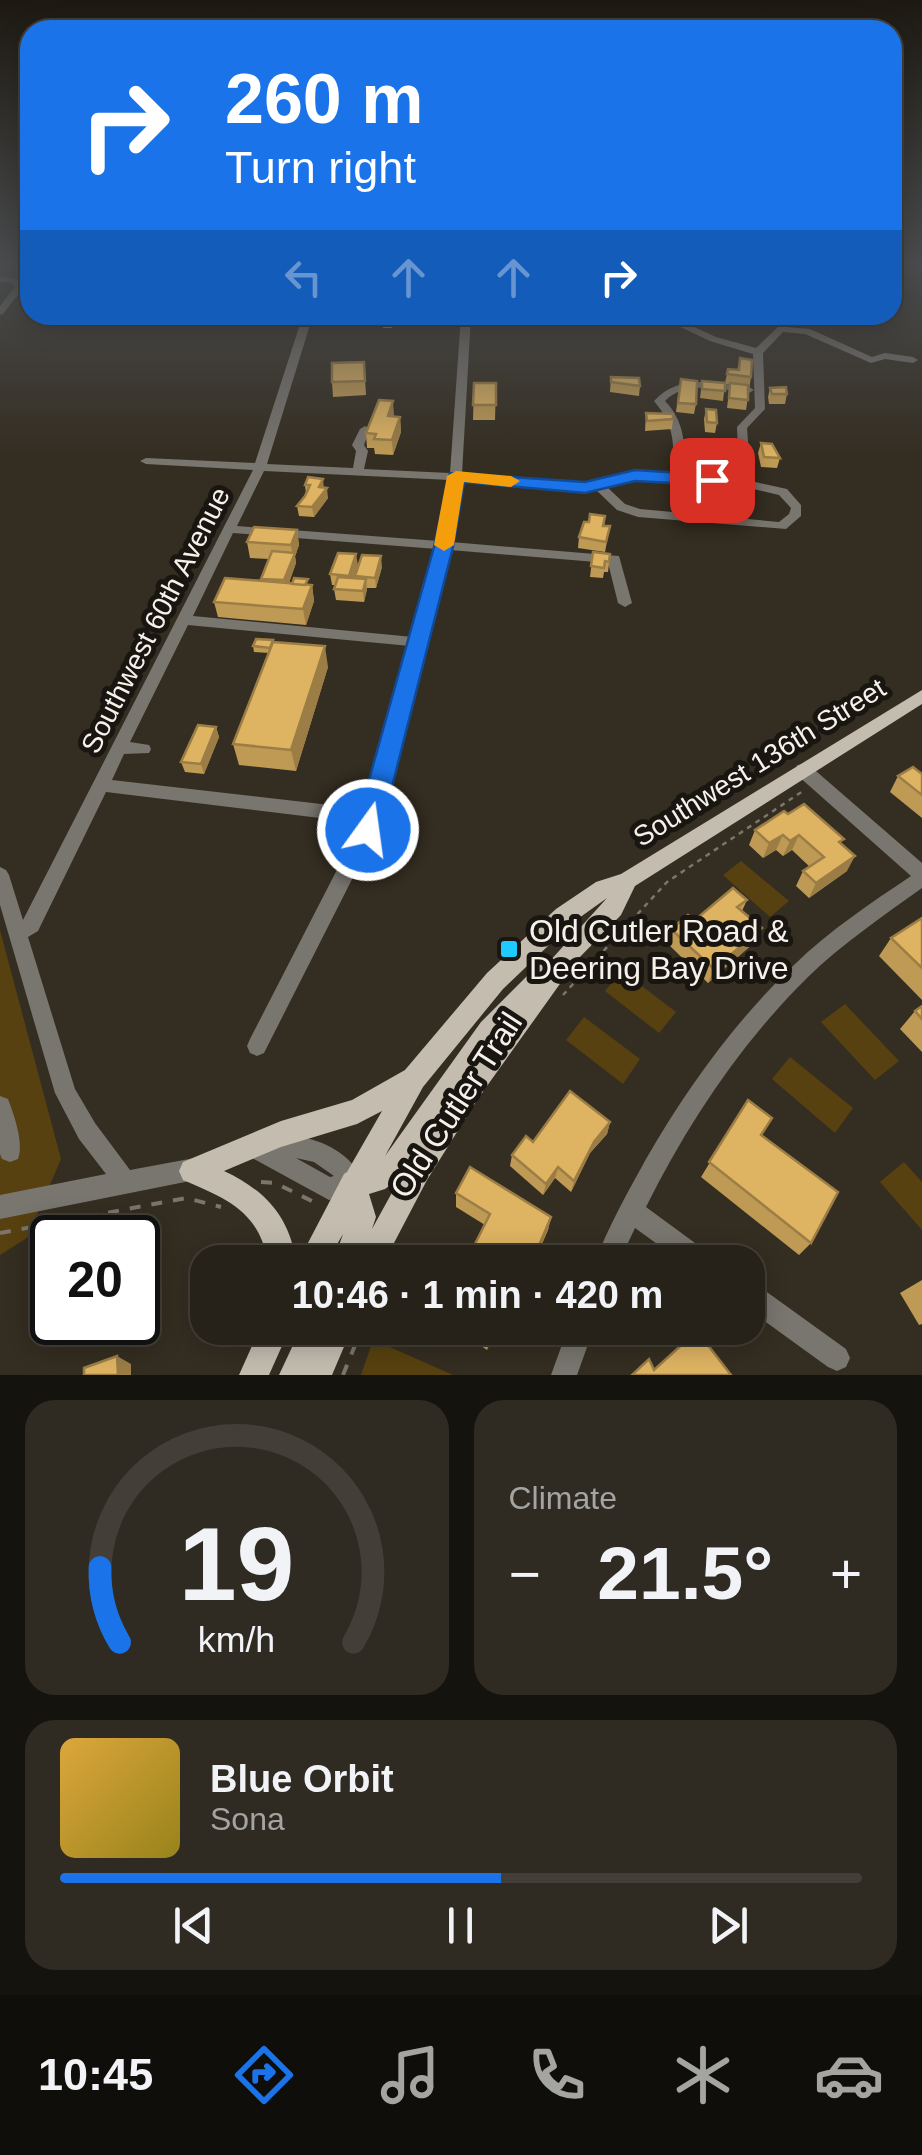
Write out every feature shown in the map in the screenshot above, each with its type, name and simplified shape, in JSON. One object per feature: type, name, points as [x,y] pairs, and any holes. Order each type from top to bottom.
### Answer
[{"type":"main road","name":"Southwest 136th Street","points":[[321,1245],[414,1078],[520,956],[583,901],[628,880],[803,781],[922,696]]},
{"type":"main road","name":"Southwest 136th Street","points":[[378,1245],[468,1091],[569,952],[613,908],[628,880]]},
{"type":"main road","points":[[353,1245],[362,1217],[360,1197],[353,1183],[370,1183],[389,1173],[489,1030],[569,952]]},
{"type":"main road","points":[[192,1171],[281,1134],[357,1111],[414,1078]]},
{"type":"main road","points":[[192,1171],[228,1185],[256,1203],[276,1233],[278,1245]]},
{"type":"main road","points":[[254,1375],[267,1345]]},
{"type":"main road","points":[[294,1375],[308,1345]]},
{"type":"main road","points":[[317,1375],[330,1345]]},
{"type":"street","name":"Southwest 60th Avenue","points":[[18,933],[31,926],[260,467],[304,329]]},
{"type":"street","points":[[257,1046],[372,817],[444,547],[456,476],[465,329]]},
{"type":"street","points":[[692,329],[758,352]]},
{"type":"street","points":[[745,483],[742,427],[760,409],[758,352],[781,329]]},
{"type":"street","points":[[783,329],[807,331],[871,360],[885,356],[913,360]]},
{"type":"street","points":[[679,477],[679,426],[674,414],[658,401],[662,395],[688,384],[760,392]]},
{"type":"street","points":[[358,472],[362,451],[358,445],[365,429]]},
{"type":"street","points":[[146,461],[598,486],[635,475],[679,477],[745,483],[783,492],[797,508],[795,516],[782,526],[638,513],[620,507],[598,486]]},
{"type":"street","points":[[228,529],[614,559]]},
{"type":"street","points":[[624,546],[615,552],[614,559],[625,603]]},
{"type":"street","points":[[186,620],[418,642]]},
{"type":"street","points":[[160,670],[180,671]]},
{"type":"street","points":[[140,708],[158,709]]},
{"type":"street","points":[[119,748],[143,749]]},
{"type":"street","points":[[615,1245],[680,1125],[758,1017],[831,945],[922,876],[803,781]]},
{"type":"street","points":[[101,785],[372,817]]},
{"type":"street","points":[[0,875],[69,1100],[125,1182]]},
{"type":"street","points":[[0,1107],[10,1151]]},
{"type":"street","points":[[0,1207],[192,1171],[260,1150],[329,1189],[353,1183]]},
{"type":"street","points":[[631,1211],[678,1245]]},
{"type":"street","points":[[765,1306],[837,1358]]},
{"type":"street","points":[[564,1375],[575,1345]]},
{"type":"path","name":"Old Cutler Trail","points":[[559,998],[666,882],[803,781]]},
{"type":"path","points":[[250,1185],[275,1183],[327,1208]]},
{"type":"path","points":[[0,1233],[186,1198],[216,1207],[230,1204]]},
{"type":"path","points":[[344,1375],[355,1345]]},
{"type":"shaded area","points":[[741,861],[789,901],[770,917],[723,875]]},
{"type":"shaded area","points":[[0,930],[61,1159],[37,1215],[30,1215],[27,1238],[0,1255]]},
{"type":"shaded area","points":[[622,971],[676,1012],[659,1033],[605,991]]},
{"type":"shaded area","points":[[845,1004],[899,1061],[875,1080],[821,1022]]},
{"type":"shaded area","points":[[584,1017],[640,1059],[623,1084],[566,1040]]},
{"type":"shaded area","points":[[790,1057],[853,1108],[835,1133],[772,1079]]},
{"type":"shaded area","points":[[904,1162],[922,1182],[922,1230],[880,1182]]},
{"type":"shaded area","points":[[371,1345],[385,1345],[453,1375],[361,1375]]},
{"type":"building","points":[[740,358],[752,360],[751,377],[727,374],[728,369],[739,370]]},
{"type":"building","points":[[364,362],[365,381],[332,382],[332,363]]},
{"type":"building","points":[[611,377],[639,378],[640,386],[611,382]]},
{"type":"building","points":[[681,379],[697,381],[696,404],[678,403]]},
{"type":"building","points":[[702,381],[725,383],[725,391],[702,389]]},
{"type":"building","points":[[474,383],[496,383],[496,405],[473,405]]},
{"type":"building","points":[[730,383],[748,385],[748,400],[729,398]]},
{"type":"building","points":[[786,387],[787,394],[772,394],[770,388]]},
{"type":"building","points":[[379,400],[393,401],[388,416],[400,417],[392,440],[374,439],[376,434],[366,433]]},
{"type":"building","points":[[706,409],[716,410],[717,423],[707,422]]},
{"type":"building","points":[[646,413],[673,414],[673,419],[647,421]]},
{"type":"building","points":[[761,443],[772,444],[780,458],[764,457]]},
{"type":"building","points":[[308,477],[323,479],[319,487],[327,488],[312,507],[297,506],[310,485],[305,485]]},
{"type":"building","points":[[590,514],[605,516],[603,526],[610,526],[606,542],[579,537]]},
{"type":"building","points":[[254,527],[297,530],[291,545],[247,542]]},
{"type":"building","points":[[272,551],[295,553],[284,580],[261,579]]},
{"type":"building","points":[[593,552],[610,554],[604,568],[591,566]]},
{"type":"building","points":[[338,553],[356,554],[349,576],[330,574]]},
{"type":"building","points":[[362,555],[381,556],[375,578],[355,576]]},
{"type":"building","points":[[338,577],[366,579],[363,591],[334,589]]},
{"type":"building","points":[[225,578],[312,585],[303,609],[214,602]]},
{"type":"building","points":[[294,578],[308,579],[305,585],[292,584]]},
{"type":"building","points":[[256,639],[273,640],[270,648],[253,646]]},
{"type":"building","points":[[273,642],[325,646],[291,750],[233,744]]},
{"type":"building","points":[[198,725],[216,727],[201,764],[181,762]]},
{"type":"building","points":[[913,767],[922,774],[922,795],[898,776]]},
{"type":"building","points":[[804,804],[844,839],[839,842],[855,856],[816,883],[803,871],[824,857],[799,835],[790,841],[783,835],[769,843],[755,830],[784,811],[788,814]]},
{"type":"building","points":[[733,888],[747,900],[737,907],[762,928],[714,969],[671,929],[688,915],[695,920]]},
{"type":"building","points":[[922,918],[922,968],[891,938]]},
{"type":"building","points":[[570,1091],[610,1122],[594,1142],[574,1181],[558,1167],[546,1184],[512,1155],[526,1136],[533,1142]]},
{"type":"building","points":[[748,1100],[772,1118],[761,1135],[838,1192],[811,1243],[709,1162]]},
{"type":"building","points":[[470,1167],[551,1217],[540,1243],[543,1245],[474,1245],[490,1214],[456,1193]]},
{"type":"building","points":[[682,1345],[708,1345],[731,1375],[632,1375],[649,1359],[654,1370]]},
{"type":"building","points":[[117,1356],[118,1375],[84,1375],[84,1368]]},
{"type":"slow traffic","points":[[444,545],[456,476],[511,481]]},
{"type":"place","name":"Old Cutler Road & Deering Bay Drive","points":[[509,949]]},
{"type":"route","points":[[368,830],[444,547],[456,476],[585,488],[635,475],[712,480]]}]
